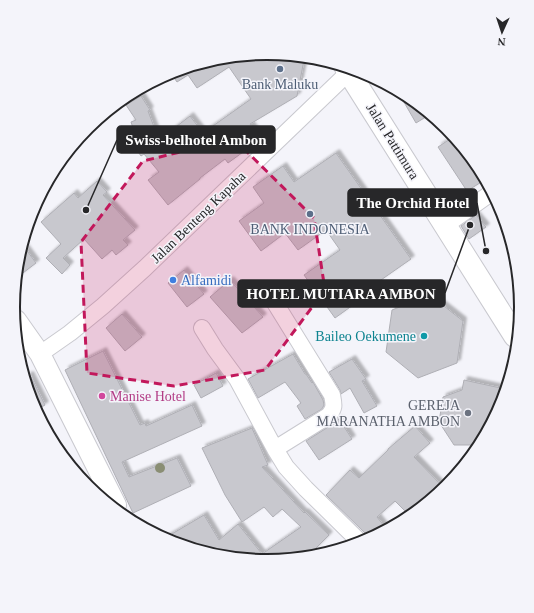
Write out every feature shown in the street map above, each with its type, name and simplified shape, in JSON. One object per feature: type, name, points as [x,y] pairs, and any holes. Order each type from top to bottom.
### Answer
[{"type":"main road","name":"Jalan Pattimura","points":[[352,75],[512,332]]},
{"type":"street","name":"Jalan Benteng Kapaha","points":[[40,354],[70,334],[145,268],[346,73]]},
{"type":"street","points":[[446,225],[488,195]]},
{"type":"street","points":[[272,298],[332,395],[334,404],[332,411],[328,416],[275,449]]},
{"type":"street","points":[[21,327],[40,354],[112,498]]},
{"type":"street","points":[[202,328],[237,379],[286,467],[355,537]]},
{"type":"highlighted area","points":[[234,139],[314,218],[325,290],[265,370],[174,386],[87,373],[81,242],[143,161]]},
{"type":"building","points":[[251,60],[283,60],[304,63],[297,96],[250,124],[261,139],[228,163],[225,159],[168,205],[148,180],[159,172],[144,154],[141,156],[134,146],[138,143],[131,122],[136,120],[126,105],[141,96],[150,110],[148,111],[159,140],[190,116],[203,133],[251,99],[229,67],[197,88],[188,75],[177,82],[174,77],[219,64]]},
{"type":"building","points":[[403,100],[425,117],[416,123]]},
{"type":"building","points":[[449,140],[463,156],[481,182],[467,191],[438,147]]},
{"type":"building","points":[[336,153],[411,259],[358,296],[360,300],[335,318],[304,275],[340,250],[326,230],[298,250],[285,233],[261,251],[239,221],[264,203],[253,187],[283,166],[294,182]]},
{"type":"building","points":[[97,181],[107,192],[103,195],[135,230],[123,240],[128,245],[116,255],[112,250],[102,259],[84,239],[63,258],[70,265],[62,274],[46,258],[61,244],[41,222],[74,193],[78,198]]},
{"type":"building","points":[[476,215],[486,227],[469,239],[461,226]]},
{"type":"building","points":[[27,250],[36,263],[22,274]]},
{"type":"building","points":[[184,270],[204,294],[187,307],[168,283]]},
{"type":"building","points":[[230,280],[263,317],[242,333],[210,297]]},
{"type":"building","name":"Baileo Oekumene","points":[[430,295],[463,321],[457,363],[418,378],[386,352],[392,310]]},
{"type":"building","points":[[122,314],[142,337],[125,351],[106,328]]},
{"type":"building","points":[[103,351],[140,425],[145,423],[146,426],[192,405],[202,426],[122,462],[129,477],[177,458],[191,486],[133,513],[65,370]]},
{"type":"building","points":[[293,354],[305,374],[312,383],[313,382],[323,400],[324,405],[322,409],[305,419],[297,406],[301,403],[285,382],[258,398],[248,379]]},
{"type":"building","points":[[352,359],[366,379],[362,381],[377,406],[364,413],[350,388],[341,394],[329,372]]},
{"type":"building","points":[[216,373],[223,386],[201,398],[194,385]]},
{"type":"building","points":[[30,375],[45,405],[41,407],[33,386]]},
{"type":"building","name":"GEREJA MARANATHA AMBON","points":[[464,380],[500,388],[489,416],[471,445],[454,445],[439,422],[443,397],[462,390]]},
{"type":"building","points":[[339,419],[352,439],[319,460],[306,441]]},
{"type":"building","points":[[415,426],[430,443],[414,457],[439,483],[405,511],[395,501],[377,517],[383,524],[365,533],[326,495],[350,470],[359,478],[388,449]]},
{"type":"building","points":[[252,428],[268,465],[262,467],[304,513],[305,512],[329,535],[315,549],[262,554],[301,527],[282,509],[273,517],[264,507],[242,522],[225,495],[202,448]]},
{"type":"building","points":[[204,515],[219,540],[238,524],[262,554],[219,549],[171,534]]},
{"type":"place","name":"Bank Maluku","points":[[280,69]]},
{"type":"place","name":"Swiss-belhotel Ambon","points":[[86,210]]},
{"type":"place","name":"BANK INDONESIA","points":[[310,214]]},
{"type":"place","name":"HOTEL MUTIARA AMBON","points":[[470,225]]},
{"type":"place","name":"The Orchid Hotel","points":[[486,251]]},
{"type":"place","name":"Alfamidi","points":[[173,280]]},
{"type":"place","name":"Baileo Oekumene","points":[[424,336]]},
{"type":"place","name":"Manise Hotel","points":[[102,396]]},
{"type":"place","name":"GEREJA MARANATHA AMBON","points":[[468,413]]}]
